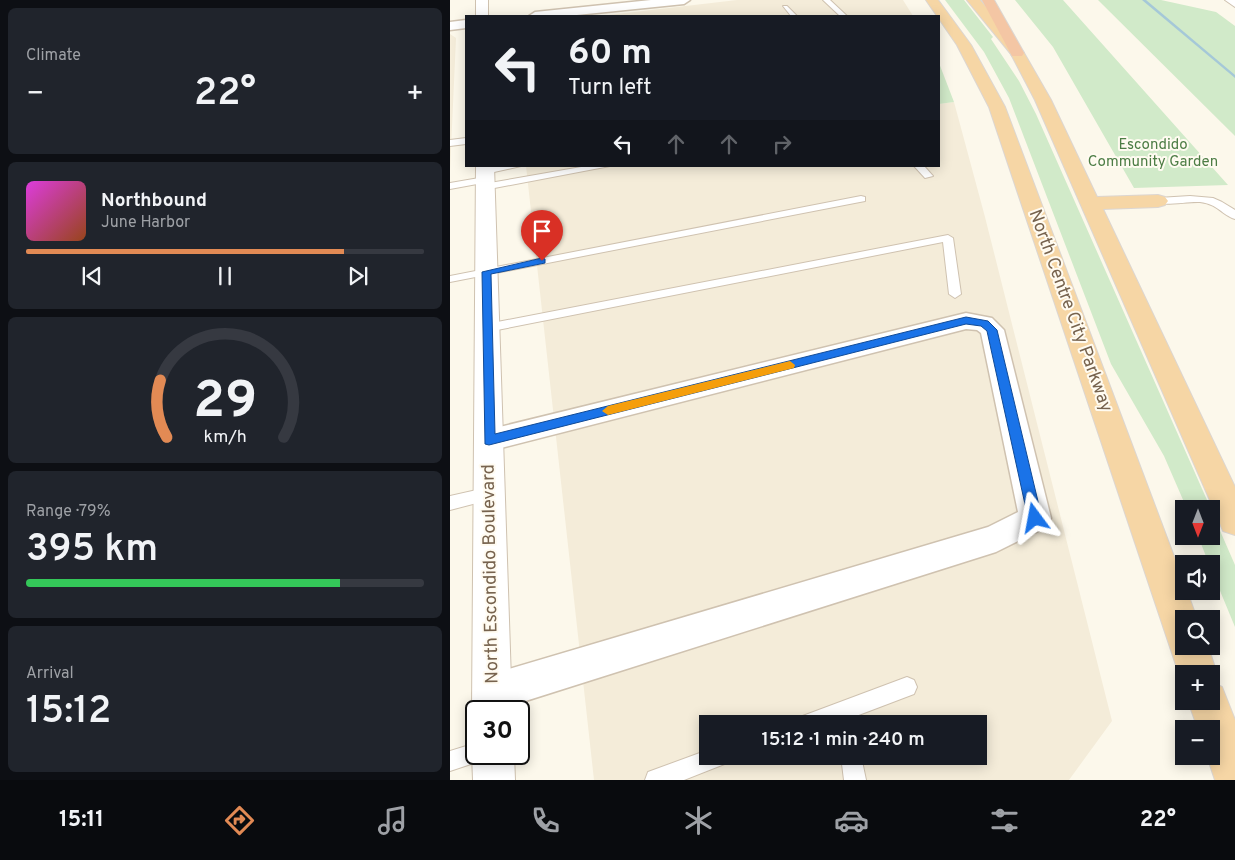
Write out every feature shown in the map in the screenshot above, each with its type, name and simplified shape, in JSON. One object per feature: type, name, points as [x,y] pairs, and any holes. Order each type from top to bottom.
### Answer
[{"type":"highway","name":"North Centre City Parkway","points":[[932,0],[964,45],[997,106],[1176,610]]},
{"type":"highway","points":[[973,0],[1017,53]]},
{"type":"highway","points":[[988,0],[1043,100],[1092,203],[1235,520]]},
{"type":"highway","points":[[1092,203],[1158,201]]},
{"type":"highway","points":[[1211,710],[1235,776]]},
{"type":"street","points":[[482,0],[482,15]]},
{"type":"street","points":[[544,15],[684,0]]},
{"type":"street","points":[[1231,0],[1235,3]]},
{"type":"street","points":[[450,26],[465,24]]},
{"type":"street","name":"North Escondido Boulevard","points":[[484,176],[491,493],[492,700]]},
{"type":"street","points":[[489,440],[966,321],[984,323],[992,330],[1035,518],[996,538],[498,700]]},
{"type":"street","points":[[493,765],[494,780]]},
{"type":"lane","points":[[826,0],[843,15]]},
{"type":"lane","points":[[785,7],[793,15]]},
{"type":"lane","points":[[450,143],[465,140]]},
{"type":"lane","points":[[450,186],[513,167]]},
{"type":"lane","points":[[484,176],[593,167]]},
{"type":"lane","points":[[920,167],[928,176]]},
{"type":"lane","points":[[450,280],[861,198]]},
{"type":"lane","points":[[1158,201],[1196,199],[1216,201],[1228,208],[1235,216]]},
{"type":"lane","points":[[487,328],[948,238],[955,294]]},
{"type":"lane","points":[[450,503],[491,493]]},
{"type":"lane","points":[[848,715],[907,687]]},
{"type":"lane","points":[[450,761],[465,756]]},
{"type":"lane","points":[[656,780],[699,764]]},
{"type":"lane","points":[[852,765],[855,780]]},
{"type":"shaded area","points":[[737,0],[903,0],[912,15],[609,15]]},
{"type":"shaded area","points":[[450,34],[456,38],[450,171]]},
{"type":"shaded area","points":[[954,102],[985,217],[1112,721],[1069,780],[594,780],[526,167],[940,167],[940,104]]},
{"type":"green space","points":[[945,0],[964,0],[993,37],[991,39],[1019,81],[1036,114],[1207,500],[1183,500],[1164,456],[1111,364],[1009,98],[984,52]]},
{"type":"green space","name":"Escondido Community Garden","points":[[1015,0],[1063,0],[1228,185],[1134,188],[1053,47]]},
{"type":"green space","points":[[1098,0],[1161,0],[1216,12],[1235,26],[1235,136]]},
{"type":"green space","points":[[940,66],[954,102],[940,104]]},
{"type":"green space","points":[[1220,531],[1235,565],[1235,627],[1220,591],[1220,555],[1205,555],[1202,545],[1220,545]]},
{"type":"waterway","points":[[1144,0],[1235,77]]},
{"type":"slow traffic","points":[[608,411],[790,365]]},
{"type":"route","points":[[542,261],[486,272],[489,440],[966,321],[984,323],[992,330],[1035,518]]}]
